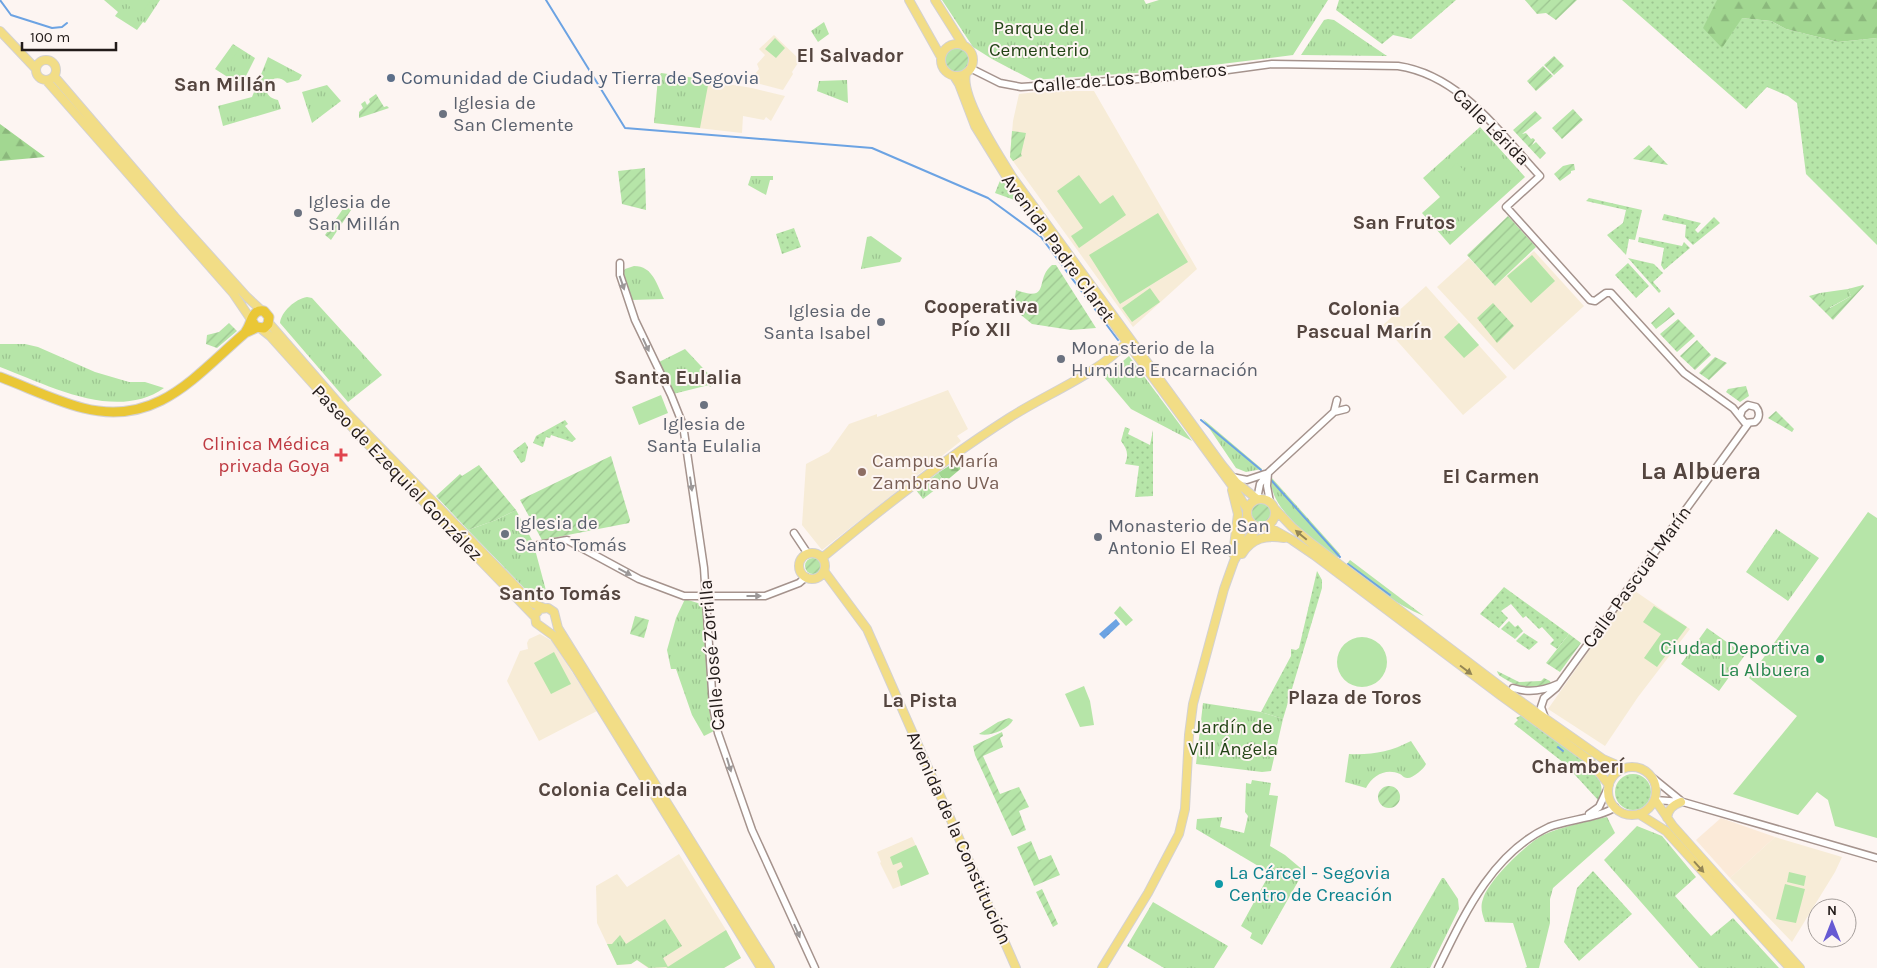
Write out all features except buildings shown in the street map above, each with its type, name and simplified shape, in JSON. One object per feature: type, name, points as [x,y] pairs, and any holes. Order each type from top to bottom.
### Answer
[{"type":"highway","points":[[0,377],[82,408],[106,412],[134,411],[159,403],[179,390],[251,324],[254,314],[261,310],[268,314],[270,318],[266,326],[251,324]]},
{"type":"main road","points":[[909,0],[941,58],[944,69],[954,76],[968,71],[972,62],[972,56],[935,0]]},
{"type":"main road","points":[[0,31],[36,69],[38,76],[46,80],[54,76],[57,70],[54,63],[23,54]]},
{"type":"main road","points":[[941,58],[957,36]]},
{"type":"main road","points":[[930,38],[939,46],[964,46]]},
{"type":"main road","points":[[36,69],[42,61]]},
{"type":"main road","name":"Avenida Padre Claret","points":[[968,71],[965,81],[968,95],[1001,159],[1127,333],[1131,343]]},
{"type":"main road","name":"Paseo de Ezequiel González","points":[[54,76],[102,140]]},
{"type":"main road","name":"Avenida Padre Claret","points":[[954,76],[976,126],[1000,168],[1228,476],[1247,513]]},
{"type":"main road","name":"Paseo de Ezequiel González","points":[[46,80],[253,304],[261,310]]},
{"type":"main road","name":"Paseo de Ezequiel González","points":[[140,182],[241,303],[251,324],[270,336],[359,436],[535,617]]},
{"type":"main road","points":[[241,303],[253,304]]},
{"type":"main road","name":"Paseo de Ezequiel González","points":[[269,323],[348,414],[534,604],[544,608]]},
{"type":"main road","points":[[822,558],[952,456],[1036,401],[1109,360],[1131,343]]},
{"type":"main road","points":[[1228,476],[1238,514],[1233,554]]},
{"type":"main road","name":"Avenida Padre Claret","points":[[1228,476],[1257,499]]},
{"type":"main road","points":[[1102,968],[1151,888],[1181,829],[1185,809],[1189,735],[1193,704],[1233,554],[1250,503],[1257,499],[1270,502],[1292,527],[1311,543],[1546,719],[1604,759],[1624,768]]},
{"type":"main road","points":[[1224,589],[1237,553],[1244,542],[1274,519],[1275,509]]},
{"type":"main road","points":[[1247,513],[1251,523],[1292,540],[1588,759],[1608,786]]},
{"type":"main road","points":[[1224,589],[1241,556],[1251,543],[1270,537],[1292,540]]},
{"type":"main road","points":[[808,554],[816,554],[822,558],[825,564],[824,570],[816,578],[806,577],[799,565],[801,559],[808,554]]},
{"type":"main road","name":"Avenida de la Constitución","points":[[824,570],[867,629],[1016,968]]},
{"type":"main road","points":[[545,628],[552,626],[556,616],[553,611],[544,608],[538,610],[535,617],[537,624],[554,636],[577,670],[761,968]]},
{"type":"main road","points":[[555,621],[770,968]]},
{"type":"main road","points":[[1634,766],[1640,768],[1653,778],[1656,788],[1655,800],[1648,809],[1639,814],[1624,814],[1614,807],[1609,798],[1608,786],[1614,774],[1624,768],[1634,766]]},
{"type":"main road","points":[[1655,800],[1667,818],[1800,968]]},
{"type":"main road","points":[[1667,818],[1668,812],[1673,805],[1682,802]]},
{"type":"main road","points":[[1639,814],[1666,831],[1790,968]]},
{"type":"street","name":"Calle de Los Bomberos","points":[[968,71],[1000,83],[1021,87],[1184,76],[1272,64],[1294,64]]},
{"type":"street","name":"Calle Lérida","points":[[1294,64],[1398,66],[1416,69],[1437,78],[1466,97],[1540,176],[1506,207],[1593,302],[1608,292],[1613,295],[1684,373],[1733,408]]},
{"type":"street","name":"Calle José Zorrilla","points":[[620,263],[620,275],[635,320],[683,425],[699,534],[706,596],[713,707],[718,733],[752,830],[815,968]]},
{"type":"street","points":[[1334,412],[1337,400]]},
{"type":"street","points":[[1751,405],[1758,411],[1758,418],[1756,421],[1748,424],[1743,421],[1733,408],[1751,405]]},
{"type":"street","points":[[1740,416],[1742,408]]},
{"type":"street","points":[[1257,499],[1260,484],[1268,472],[1334,412],[1346,410]]},
{"type":"street","name":"Calle Pascual Marín","points":[[1546,719],[1541,710],[1544,698],[1560,682],[1748,424]]},
{"type":"street","points":[[1228,476],[1243,480],[1253,479],[1268,472]]},
{"type":"street","points":[[1268,472],[1267,486],[1270,502]]},
{"type":"street","points":[[794,533],[808,554]]},
{"type":"street","points":[[538,545],[567,540],[649,584],[681,596],[765,596],[799,583],[806,577]]},
{"type":"street","points":[[1513,688],[1538,690],[1560,682]]},
{"type":"street","points":[[1653,778],[1682,802]]},
{"type":"street","points":[[1584,817],[1599,807],[1608,786]]},
{"type":"street","points":[[1655,800],[1682,802],[1877,858]]},
{"type":"street","points":[[1438,968],[1470,906],[1500,865],[1534,835],[1552,826],[1604,813],[1614,807]]},
{"type":"shaded area","points":[[774,35],[800,60],[783,90],[760,84],[751,79],[759,69],[757,64],[765,55],[759,49]]},
{"type":"shaded area","points":[[661,73],[752,88],[785,96],[771,121],[766,117],[764,120],[743,116],[742,133],[654,123],[658,78]]},
{"type":"shaded area","points":[[1045,91],[1094,91],[1197,269],[1133,327],[1010,157],[1013,121],[1019,94]]},
{"type":"shaded area","points":[[1534,251],[1584,306],[1514,370],[1437,287],[1469,258],[1495,286]]},
{"type":"shaded area","points":[[1426,286],[1507,377],[1463,415],[1383,325]]},
{"type":"shaded area","name":"Campus María Zambrano UVa","points":[[948,390],[968,429],[957,436],[961,441],[822,550],[802,525],[806,464],[829,452],[849,424],[877,414],[877,417]]},
{"type":"shaded area","points":[[1632,589],[1690,629],[1638,697],[1605,746],[1548,709]]},
{"type":"shaded area","points":[[540,634],[552,641],[597,711],[539,741],[507,681],[520,651],[528,649],[527,643],[529,639]]},
{"type":"shaded area","points":[[1721,818],[1775,837],[1730,878],[1696,840]]},
{"type":"shaded area","points":[[912,837],[929,874],[893,889],[880,863],[877,852]]},
{"type":"shaded area","points":[[1775,837],[1842,857],[1819,898],[1807,898],[1807,918],[1792,942],[1730,878]]},
{"type":"shaded area","points":[[679,854],[741,958],[724,968],[648,968],[637,960],[631,964],[617,965],[597,923],[596,886],[617,874],[627,887]]},
{"type":"green space","points":[[104,0],[160,0],[145,23],[143,22],[137,30],[115,16],[118,12]]},
{"type":"green space","points":[[120,0],[151,0],[141,14]]},
{"type":"green space","name":"Parque del Cementerio","points":[[942,0],[1144,0],[1146,4],[1159,0],[1328,0],[1293,55],[1165,71],[1032,80],[973,47]]},
{"type":"green space","points":[[1339,0],[1456,0],[1411,39],[1393,35],[1382,44],[1336,10]]},
{"type":"green space","points":[[1525,0],[1577,0],[1556,20],[1546,13],[1537,14]]},
{"type":"green space","points":[[1622,0],[1717,0],[1742,18],[1771,21],[1786,29],[1838,42],[1877,38],[1877,245],[1806,174],[1797,103],[1788,96],[1767,87],[1746,109]]},
{"type":"green space","points":[[1717,0],[1877,0],[1877,38],[1838,42],[1786,29],[1771,21],[1742,18],[1722,48],[1703,28]]},
{"type":"green space","points":[[1324,20],[1334,20],[1387,56],[1301,55]]},
{"type":"green space","points":[[824,22],[829,34],[818,42],[811,31]]},
{"type":"green space","points":[[775,38],[785,48],[776,58],[765,49]]},
{"type":"green space","points":[[233,44],[255,58],[244,80],[237,83],[215,69]]},
{"type":"green space","points":[[233,45],[239,49],[224,71],[218,67]]},
{"type":"green space","points":[[957,48],[966,51],[969,60],[966,69],[957,72],[948,69],[945,60],[948,51]]},
{"type":"green space","points":[[1554,56],[1564,66],[1554,75],[1544,65]]},
{"type":"green space","points":[[268,57],[302,75],[299,80],[287,83],[276,78],[268,84],[267,93],[278,100],[281,109],[223,126],[218,106],[252,97]]},
{"type":"green space","points":[[1543,66],[1553,76],[1536,91],[1527,81]]},
{"type":"green space","points":[[661,73],[709,80],[700,128],[654,123],[658,78]]},
{"type":"green space","points":[[847,80],[848,103],[817,91],[819,81]]},
{"type":"green space","points":[[327,85],[341,101],[312,123],[302,92]]},
{"type":"green space","points":[[376,94],[384,107],[387,106],[389,108],[359,118],[359,112],[363,108],[361,104],[365,101],[367,105],[370,102],[369,99]]},
{"type":"green space","points":[[1573,109],[1583,120],[1562,139],[1552,128]]},
{"type":"green space","points":[[1535,111],[1542,118],[1522,134],[1526,133],[1531,139],[1533,138],[1535,140],[1532,145],[1536,142],[1546,153],[1540,159],[1513,130]]},
{"type":"green space","points":[[0,124],[45,157],[0,161]]},
{"type":"green space","points":[[1480,127],[1525,177],[1450,245],[1422,213],[1440,197],[1423,178]]},
{"type":"green space","points":[[1012,131],[1026,133],[1022,156],[1013,161],[1010,157]]},
{"type":"green space","points":[[1649,145],[1668,165],[1633,159]]},
{"type":"green space","points":[[1457,163],[1465,172],[1452,184],[1443,175]]},
{"type":"green space","points":[[1574,164],[1575,170],[1571,171],[1560,181],[1554,174],[1563,166]]},
{"type":"green space","points":[[645,168],[646,210],[622,204],[618,171]]},
{"type":"green space","points":[[1079,175],[1100,204],[1113,195],[1126,215],[1079,248],[1071,236],[1083,228],[1057,191]]},
{"type":"green space","points":[[751,176],[773,176],[766,195],[748,185]]},
{"type":"green space","points":[[1001,178],[1020,202],[995,193]]},
{"type":"green space","points":[[1589,198],[1642,210],[1635,240],[1629,239],[1626,255],[1607,235],[1623,223],[1626,210],[1586,201]]},
{"type":"green space","points":[[347,203],[353,207],[331,240],[325,235]]},
{"type":"green space","points":[[1158,213],[1188,262],[1120,304],[1089,255]]},
{"type":"green space","points":[[1664,214],[1701,223],[1695,230],[1698,233],[1714,217],[1720,223],[1693,245],[1685,237],[1686,225],[1662,220]]},
{"type":"green space","points":[[1508,216],[1536,247],[1495,286],[1467,255]]},
{"type":"green space","points":[[794,228],[801,247],[782,254],[776,234]]},
{"type":"green space","points":[[871,236],[902,258],[900,262],[861,269],[867,237]]},
{"type":"green space","points":[[1639,237],[1682,246],[1684,242],[1690,248],[1664,270],[1661,265],[1664,248],[1638,242]]},
{"type":"green space","points":[[1532,255],[1555,281],[1531,303],[1507,276]]},
{"type":"green space","points":[[1628,258],[1654,264],[1663,273],[1653,282],[1661,291],[1659,293]]},
{"type":"green space","points":[[1628,263],[1649,286],[1636,298],[1615,275]]},
{"type":"green space","points":[[1052,265],[1056,265],[1096,328],[1071,330],[1032,324],[1021,315],[1022,308],[1014,305],[1016,290],[1034,294],[1041,288],[1044,277]]},
{"type":"green space","points":[[634,266],[646,269],[654,277],[664,299],[631,300],[622,274],[625,269]]},
{"type":"green space","points":[[1863,285],[1833,320],[1809,296],[1820,293],[1830,308],[1851,296],[1848,289]]},
{"type":"green space","points":[[1150,288],[1160,302],[1132,322],[1122,308]]},
{"type":"green space","points":[[1848,289],[1851,296],[1829,308],[1820,293]]},
{"type":"green space","points":[[307,297],[312,298],[382,375],[348,402],[280,323],[289,307],[298,300]]},
{"type":"green space","points":[[1493,303],[1514,326],[1497,343],[1477,318]]},
{"type":"green space","points":[[1669,307],[1675,314],[1656,329],[1651,323]]},
{"type":"green space","points":[[1678,319],[1695,336],[1677,352],[1660,334]]},
{"type":"green space","points":[[229,323],[237,331],[217,348],[206,344],[207,335],[219,332]]},
{"type":"green space","points":[[1459,323],[1479,345],[1464,358],[1444,337]]},
{"type":"green space","points":[[1697,340],[1711,355],[1695,370],[1680,356]]},
{"type":"green space","points":[[0,344],[25,344],[38,347],[95,372],[129,382],[145,382],[164,388],[145,398],[125,402],[82,397],[60,391],[0,367]]},
{"type":"green space","points":[[685,349],[716,382],[710,387],[709,385],[673,394],[657,363]]},
{"type":"green space","points":[[1129,356],[1192,441],[1131,409],[1104,377]]},
{"type":"green space","points":[[1715,357],[1727,363],[1709,380],[1699,373]]},
{"type":"green space","points":[[1746,386],[1749,396],[1740,402],[1726,392],[1728,389]]},
{"type":"green space","points":[[661,395],[668,413],[639,425],[632,407]]},
{"type":"green space","points":[[1776,411],[1794,429],[1792,432],[1768,418]]},
{"type":"green space","points":[[1203,419],[1262,469],[1246,472],[1236,468]]},
{"type":"green space","points":[[565,420],[568,424],[565,426],[576,439],[572,442],[551,435],[550,438],[546,437],[543,447],[533,443],[536,436]]},
{"type":"green space","points":[[1125,427],[1130,429],[1128,434],[1150,445],[1153,430],[1153,496],[1135,497],[1139,466],[1125,464],[1127,452],[1121,441]]},
{"type":"green space","points":[[525,442],[528,447],[525,461],[521,463],[513,451]]},
{"type":"green space","points":[[611,456],[630,520],[629,523],[542,540],[520,500]]},
{"type":"green space","points":[[955,462],[964,466],[945,482],[938,473]]},
{"type":"green space","points":[[479,465],[516,510],[496,520],[468,530],[436,496],[460,474],[462,476]]},
{"type":"green space","points":[[938,473],[945,482],[923,499],[916,490]]},
{"type":"green space","points":[[1271,477],[1340,554],[1336,559],[1284,512],[1272,489]]},
{"type":"green space","points":[[1261,503],[1268,506],[1271,513],[1268,520],[1261,523],[1254,520],[1251,513],[1254,506]]},
{"type":"green space","points":[[516,510],[533,542],[548,598],[538,602],[468,530],[496,520]]},
{"type":"green space","name":"Ciudad Deportiva La Albuera","points":[[1868,512],[1877,518],[1877,838],[1835,826],[1828,800],[1817,792],[1798,815],[1733,794],[1797,716],[1749,678]]},
{"type":"green space","points":[[1776,529],[1819,558],[1788,601],[1746,572]]},
{"type":"green space","points":[[813,558],[819,560],[821,566],[819,572],[813,574],[807,572],[805,566],[807,560]]},
{"type":"green space","points":[[1350,560],[1424,616],[1393,600],[1345,566]]},
{"type":"green space","points":[[1317,571],[1322,580],[1322,588],[1283,719],[1261,712],[1291,656],[1291,649],[1296,650],[1299,648]]},
{"type":"green space","points":[[1504,587],[1569,634],[1557,649],[1550,644],[1554,640],[1542,627],[1539,629],[1526,616],[1523,618],[1511,604],[1501,611],[1508,618],[1499,628],[1480,614]]},
{"type":"green space","points":[[685,599],[704,605],[710,716],[714,731],[704,736],[692,715],[676,669],[671,669],[667,650],[676,618]]},
{"type":"green space","points":[[1120,606],[1133,620],[1126,626],[1114,613]]},
{"type":"green space","points":[[1654,606],[1687,627],[1657,667],[1644,658],[1661,634],[1643,622]]},
{"type":"green space","points":[[635,616],[649,620],[644,638],[630,634]]},
{"type":"green space","points":[[1509,621],[1515,627],[1518,625],[1523,631],[1515,639],[1501,629]]},
{"type":"green space","points":[[1707,628],[1745,655],[1719,691],[1681,664]]},
{"type":"green space","points":[[1524,633],[1538,642],[1529,650],[1516,641]]},
{"type":"green space","points":[[1710,633],[1738,653],[1730,664],[1702,644]]},
{"type":"green space","points":[[1569,634],[1581,643],[1560,672],[1546,663]]},
{"type":"green space","points":[[1357,637],[1367,637],[1380,644],[1387,657],[1387,667],[1380,680],[1367,687],[1357,687],[1348,683],[1341,676],[1337,667],[1337,657],[1341,648],[1348,641]]},
{"type":"green space","points":[[554,652],[571,684],[551,694],[534,663]]},
{"type":"green space","points":[[1497,671],[1519,682],[1541,681],[1544,678],[1550,681],[1551,684],[1533,687],[1516,685],[1503,678]]},
{"type":"green space","points":[[1084,686],[1090,701],[1094,725],[1080,727],[1065,694]]},
{"type":"green space","name":"Jardín de Vill Ángela","points":[[1203,703],[1261,712],[1283,719],[1271,771],[1262,772],[1196,764]]},
{"type":"green space","points":[[1522,715],[1589,764],[1600,781],[1602,791],[1598,800],[1564,763],[1514,724],[1518,720],[1516,718]]},
{"type":"green space","points":[[1009,718],[1013,720],[1011,724],[1003,730],[983,735],[979,734],[998,722]]},
{"type":"green space","points":[[1002,732],[1003,736],[1000,738],[1003,747],[983,756],[1000,794],[1019,787],[1029,807],[1019,811],[1026,830],[1012,836],[975,755],[973,746]]},
{"type":"green space","points":[[1411,741],[1426,764],[1415,775],[1407,778],[1395,772],[1385,772],[1372,779],[1366,788],[1345,782],[1349,754],[1381,752]]},
{"type":"green space","points":[[1633,774],[1640,775],[1646,779],[1650,785],[1650,799],[1646,805],[1640,809],[1633,810],[1626,809],[1620,805],[1616,799],[1615,792],[1616,785],[1620,779],[1626,775]]},
{"type":"green space","points":[[1252,780],[1271,783],[1269,795],[1278,796],[1270,846],[1285,855],[1304,871],[1262,945],[1250,938],[1252,933],[1241,926],[1270,873],[1196,829],[1197,819],[1222,817],[1220,827],[1244,833],[1248,816],[1245,812],[1246,783],[1251,784]]},
{"type":"green space","points":[[1389,786],[1399,793],[1400,797],[1393,807],[1389,808],[1379,801],[1378,797],[1385,787]]},
{"type":"green space","points":[[1607,817],[1615,833],[1553,888],[1550,899],[1550,923],[1539,968],[1525,968],[1527,967],[1513,923],[1485,922],[1482,905],[1486,891],[1508,864],[1527,846],[1543,835]]},
{"type":"green space","points":[[1637,826],[1662,836],[1696,877],[1675,896],[1711,936],[1733,918],[1779,968],[1699,968],[1604,860]]},
{"type":"green space","points":[[1031,841],[1039,860],[1051,855],[1060,875],[1034,886],[1017,847]]},
{"type":"green space","points":[[916,845],[929,874],[901,886],[897,871],[903,867],[901,862],[893,865],[890,857]]},
{"type":"green space","points":[[1593,871],[1632,914],[1579,961],[1564,942],[1577,888]]},
{"type":"green space","points":[[1789,872],[1806,876],[1804,886],[1787,882]]},
{"type":"green space","points":[[1442,878],[1444,878],[1458,899],[1459,909],[1430,968],[1390,968]]},
{"type":"green space","points":[[1785,884],[1805,889],[1796,923],[1776,919]]},
{"type":"green space","points":[[1042,889],[1058,924],[1053,927],[1036,892]]},
{"type":"green space","points":[[1153,902],[1228,946],[1214,968],[1164,968],[1127,946]]},
{"type":"green space","points":[[665,919],[682,946],[663,958],[668,967],[649,968],[637,960],[631,964],[617,965],[607,944],[612,944],[620,935],[626,944]]},
{"type":"green space","points":[[726,930],[741,958],[724,968],[666,968]]},
{"type":"water","points":[[1116,619],[1120,624],[1104,639],[1099,634]]},
{"type":"waterway","points":[[0,0],[11,15],[52,28],[62,27],[67,23]]},
{"type":"waterway","points":[[546,0],[625,128],[872,148],[988,198],[1041,237],[1118,340]]},
{"type":"waterway","points":[[1201,420],[1261,470]]},
{"type":"waterway","points":[[1271,480],[1340,557]]},
{"type":"waterway","points":[[1348,564],[1390,595]]},
{"type":"waterway","points":[[1558,747],[1563,751]]},
{"type":"place","name":"Comunidad de Ciudad y Tierra de Segovia","points":[[391,78]]},
{"type":"place","name":"Iglesia de San Clemente","points":[[443,114]]},
{"type":"place","name":"Iglesia de San Millán","points":[[298,213]]},
{"type":"place","name":"Iglesia de Santa Isabel","points":[[881,322]]},
{"type":"place","name":"Monasterio de la Humilde Encarnación","points":[[1061,359]]},
{"type":"place","name":"Iglesia de Santa Eulalia","points":[[704,405]]},
{"type":"place","name":"Clinica Médica privada Goya","points":[[341,455]]},
{"type":"place","name":"Campus María Zambrano UVa","points":[[862,472]]},
{"type":"place","name":"Iglesia de Santo Tomás","points":[[505,534]]},
{"type":"place","name":"Monasterio de San Antonio El Real","points":[[1098,537]]},
{"type":"place","name":"Ciudad Deportiva La Albuera","points":[[1820,659]]},
{"type":"place","name":"La Cárcel - Segovia Centro de Creación","points":[[1219,884]]},
{"type":"district","name":"El Salvador","points":[[850,55]]},
{"type":"district","name":"San Millán","points":[[225,84]]},
{"type":"district","name":"San Frutos","points":[[1404,222]]},
{"type":"district","name":"Cooperativa Pío XII","points":[[981,318]]},
{"type":"district","name":"Colonia Pascual Marín","points":[[1364,320]]},
{"type":"district","name":"Santa Eulalia","points":[[678,377]]},
{"type":"district","name":"La Albuera","points":[[1701,471]]},
{"type":"district","name":"El Carmen","points":[[1491,476]]},
{"type":"district","name":"Santo Tomás","points":[[560,593]]},
{"type":"district","name":"Plaza de Toros","points":[[1355,697]]},
{"type":"district","name":"La Pista","points":[[920,700]]},
{"type":"district","name":"Chamberí","points":[[1578,766]]},
{"type":"district","name":"Colonia Celinda","points":[[613,789]]}]
